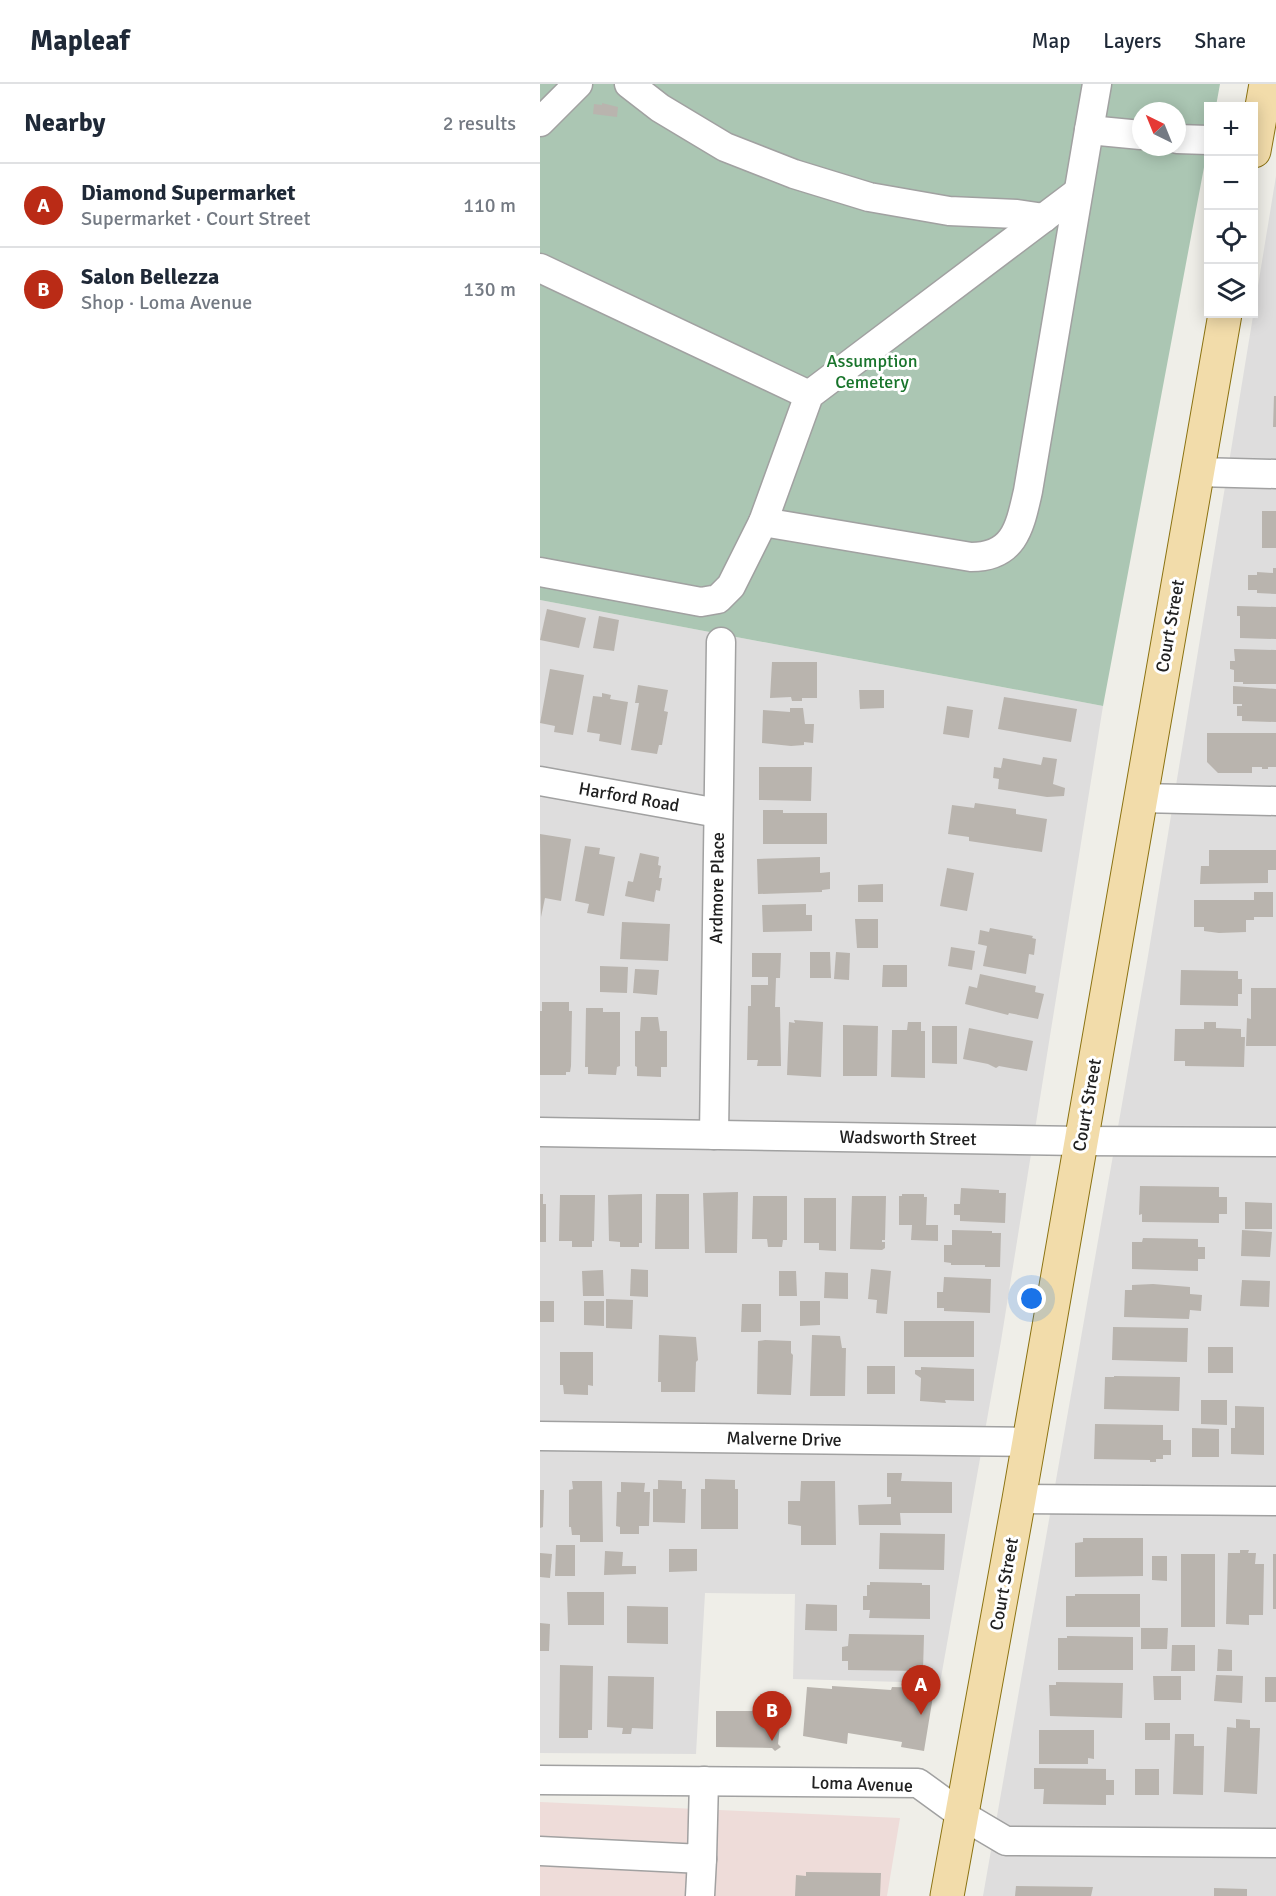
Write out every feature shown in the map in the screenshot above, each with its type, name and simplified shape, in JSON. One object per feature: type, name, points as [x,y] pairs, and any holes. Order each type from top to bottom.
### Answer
[{"type":"main road","points":[[1260,144],[1266,84]]},
{"type":"main road","name":"Court Street","points":[[948,1896],[1224,318]]},
{"type":"street","points":[[540,122],[578,84]]},
{"type":"street","points":[[629,84],[660,108],[725,147],[794,174],[869,197],[949,211],[1017,214],[1044,218]]},
{"type":"street","points":[[764,522],[971,556],[987,556],[1002,549],[1014,537],[1021,522],[1028,490],[1089,130],[1088,89]]},
{"type":"street","points":[[1089,130],[1132,134]]},
{"type":"street","points":[[1186,139],[1204,140]]},
{"type":"street","points":[[540,572],[701,602],[718,599],[732,586],[764,522],[809,395],[1078,192]]},
{"type":"street","points":[[540,268],[809,395]]},
{"type":"street","points":[[1197,472],[1276,474]]},
{"type":"street","name":"Ardmore Place","points":[[714,1134],[721,642]]},
{"type":"street","name":"Harford Road","points":[[540,781],[718,813]]},
{"type":"street","points":[[1140,798],[1276,801]]},
{"type":"street","name":"Wadsworth Street","points":[[540,1132],[1276,1142]]},
{"type":"street","name":"Malverne Drive","points":[[540,1436],[1029,1442]]},
{"type":"street","points":[[1019,1499],[1276,1501]]},
{"type":"street","name":"Loma Avenue","points":[[540,1780],[918,1783],[962,1815],[1006,1841],[1276,1843]]},
{"type":"street","points":[[700,1896],[704,1781]]},
{"type":"street","points":[[540,1851],[702,1859]]},
{"type":"shaded area","points":[[1276,176],[1276,1896],[983,1896],[1148,956],[1253,318],[1258,318],[1258,286]]},
{"type":"shaded area","points":[[540,600],[1103,706],[1001,1341],[940,1683],[793,1679],[795,1594],[705,1593],[696,1754],[540,1753]]},
{"type":"shaded area","points":[[540,1802],[900,1818],[887,1896],[540,1896]]},
{"type":"green space","name":"Assumption Cemetery","points":[[540,84],[1220,84],[1217,102],[1204,102],[1204,167],[1103,706],[540,600]]},
{"type":"building","points":[[602,103],[618,107],[617,117],[593,114],[594,104],[602,105]]},
{"type":"building","points":[[1274,396],[1276,396],[1276,427],[1273,427]]},
{"type":"building","points":[[1262,511],[1276,511],[1276,548],[1262,548]]},
{"type":"building","points":[[1273,568],[1276,568],[1276,594],[1248,590],[1248,575],[1257,575],[1257,572],[1273,573]]},
{"type":"building","points":[[1237,606],[1276,607],[1276,639],[1240,638],[1240,616],[1237,616]]},
{"type":"building","points":[[547,609],[586,618],[579,648],[540,640]]},
{"type":"building","points":[[599,616],[619,620],[614,651],[593,648]]},
{"type":"building","points":[[1234,649],[1276,650],[1276,684],[1234,682],[1234,670],[1230,669],[1230,661],[1235,661]]},
{"type":"building","points":[[772,662],[817,662],[817,698],[792,701],[791,697],[770,698]]},
{"type":"building","points":[[550,669],[584,675],[573,735],[554,732],[555,726],[540,723]]},
{"type":"building","points":[[638,685],[668,690],[664,711],[668,712],[662,745],[659,745],[657,754],[631,750],[639,703],[635,703]]},
{"type":"building","points":[[1233,686],[1276,689],[1276,722],[1242,721],[1242,716],[1237,716],[1237,706],[1242,706],[1242,704],[1233,704]]},
{"type":"building","points":[[859,690],[884,690],[884,708],[860,709]]},
{"type":"building","points":[[602,693],[611,695],[610,699],[628,702],[621,745],[599,741],[600,734],[587,732],[593,696],[602,697]]},
{"type":"building","points":[[1004,697],[1077,709],[1071,742],[998,729]]},
{"type":"building","points":[[947,706],[973,710],[969,738],[943,734]]},
{"type":"building","points":[[790,708],[803,708],[805,724],[814,724],[813,743],[804,742],[804,745],[791,746],[762,743],[763,710],[790,712]]},
{"type":"building","points":[[1207,733],[1276,733],[1276,767],[1262,769],[1262,767],[1252,767],[1252,773],[1218,773],[1207,762]]},
{"type":"building","points":[[1043,757],[1057,759],[1053,784],[1065,788],[1064,796],[1047,797],[998,789],[999,779],[993,778],[994,767],[1001,768],[1003,758],[1041,765]]},
{"type":"building","points":[[759,767],[812,767],[811,801],[759,800]]},
{"type":"building","points":[[975,803],[1016,809],[1016,814],[1047,819],[1042,852],[969,841],[969,837],[948,834],[952,805],[974,808]]},
{"type":"building","points":[[763,810],[783,810],[783,813],[827,813],[827,844],[763,844]]},
{"type":"building","points":[[540,834],[571,839],[561,901],[545,898],[541,917]]},
{"type":"building","points":[[585,846],[600,848],[599,854],[615,857],[604,916],[587,913],[589,904],[575,901]]},
{"type":"building","points":[[1209,850],[1276,850],[1276,870],[1268,870],[1268,883],[1200,884],[1201,866],[1209,866]]},
{"type":"building","points":[[640,853],[659,857],[658,865],[661,866],[659,878],[662,878],[660,891],[656,890],[654,902],[625,896],[628,881],[633,882]]},
{"type":"building","points":[[820,857],[820,873],[830,872],[830,889],[822,890],[822,892],[758,894],[757,859]]},
{"type":"building","points":[[947,868],[974,873],[967,911],[940,906]]},
{"type":"building","points":[[883,884],[883,902],[858,902],[858,885]]},
{"type":"building","points":[[1254,892],[1273,892],[1273,917],[1254,917],[1254,920],[1246,920],[1246,932],[1219,933],[1204,931],[1204,927],[1194,927],[1194,900],[1254,900]]},
{"type":"building","points":[[806,904],[806,915],[812,915],[812,931],[763,932],[762,905]]},
{"type":"building","points":[[855,919],[878,919],[878,948],[857,948]]},
{"type":"building","points":[[622,922],[670,924],[668,961],[620,959]]},
{"type":"building","points":[[990,928],[1033,936],[1032,938],[1036,939],[1034,955],[1029,954],[1026,974],[983,966],[987,946],[978,944],[980,930],[989,932]]},
{"type":"building","points":[[951,947],[975,951],[972,970],[948,966]]},
{"type":"building","points":[[810,952],[830,952],[831,978],[810,978]]},
{"type":"building","points":[[836,952],[850,953],[849,980],[834,979]]},
{"type":"building","points":[[752,953],[781,953],[780,978],[776,978],[775,1007],[780,1007],[781,1066],[757,1066],[758,1060],[747,1060],[748,1006],[751,1006],[751,985],[768,985],[768,977],[752,977]]},
{"type":"building","points":[[883,965],[907,965],[907,987],[882,987]]},
{"type":"building","points":[[600,966],[628,967],[627,993],[600,992]]},
{"type":"building","points":[[635,969],[659,970],[657,995],[633,993]]},
{"type":"building","points":[[1181,970],[1238,971],[1238,979],[1242,979],[1242,994],[1238,994],[1238,1006],[1180,1005]]},
{"type":"building","points":[[980,974],[1036,986],[1035,992],[1044,994],[1038,1019],[1009,1013],[1008,1015],[965,1004],[969,986],[977,988]]},
{"type":"building","points":[[1251,988],[1276,988],[1276,1046],[1246,1046],[1247,1018],[1251,1019]]},
{"type":"building","points":[[542,1002],[569,1002],[569,1011],[572,1011],[571,1066],[570,1072],[566,1072],[566,1075],[540,1075]]},
{"type":"building","points":[[586,1008],[603,1008],[603,1012],[620,1012],[620,1066],[617,1067],[616,1075],[588,1074],[588,1067],[585,1067]]},
{"type":"building","points":[[641,1017],[658,1017],[660,1031],[667,1031],[667,1067],[661,1067],[661,1077],[637,1076],[635,1031],[640,1031]]},
{"type":"building","points":[[794,1020],[823,1022],[821,1077],[787,1075],[789,1022],[795,1023]]},
{"type":"building","points":[[908,1022],[921,1022],[921,1031],[925,1031],[925,1078],[891,1077],[892,1030],[907,1030]]},
{"type":"building","points":[[1204,1022],[1216,1022],[1216,1028],[1241,1029],[1241,1037],[1245,1037],[1244,1067],[1185,1066],[1185,1061],[1174,1061],[1175,1029],[1204,1029]]},
{"type":"building","points":[[843,1025],[878,1026],[877,1076],[843,1076]]},
{"type":"building","points":[[932,1026],[957,1026],[957,1064],[932,1063]]},
{"type":"building","points":[[969,1028],[1033,1041],[1027,1071],[999,1066],[996,1068],[963,1059]]},
{"type":"building","points":[[1140,1186],[1219,1187],[1219,1197],[1227,1197],[1227,1214],[1219,1214],[1219,1223],[1142,1222],[1142,1214],[1139,1215]]},
{"type":"building","points":[[961,1188],[999,1190],[999,1193],[1006,1193],[1005,1223],[960,1221],[960,1215],[954,1215],[954,1204],[960,1204]]},
{"type":"building","points":[[738,1192],[737,1253],[705,1253],[703,1193]]},
{"type":"building","points":[[540,1194],[543,1194],[543,1204],[546,1204],[546,1242],[540,1242]]},
{"type":"building","points":[[642,1194],[642,1243],[639,1243],[639,1247],[620,1247],[620,1242],[609,1241],[608,1195]]},
{"type":"building","points":[[656,1194],[689,1194],[689,1249],[655,1249]]},
{"type":"building","points":[[924,1194],[924,1197],[927,1197],[926,1225],[938,1225],[938,1241],[911,1240],[912,1225],[899,1225],[899,1196]]},
{"type":"building","points":[[560,1195],[595,1195],[592,1247],[572,1247],[572,1241],[559,1241]]},
{"type":"building","points":[[753,1196],[787,1196],[787,1240],[783,1240],[782,1247],[768,1247],[767,1239],[752,1239]]},
{"type":"building","points":[[852,1196],[886,1196],[885,1240],[882,1240],[885,1242],[885,1248],[882,1250],[850,1249]]},
{"type":"building","points":[[804,1198],[836,1198],[836,1251],[819,1250],[819,1243],[804,1243]]},
{"type":"building","points":[[1245,1202],[1272,1203],[1272,1229],[1245,1229]]},
{"type":"building","points":[[952,1230],[1001,1233],[1000,1267],[951,1265],[951,1263],[944,1262],[944,1245],[952,1245]]},
{"type":"building","points":[[1242,1230],[1272,1232],[1270,1257],[1241,1256]]},
{"type":"building","points":[[1143,1238],[1198,1239],[1198,1247],[1205,1247],[1205,1259],[1198,1259],[1198,1271],[1132,1269],[1132,1242],[1142,1242]]},
{"type":"building","points":[[631,1269],[648,1270],[648,1297],[630,1296]]},
{"type":"building","points":[[871,1269],[891,1271],[887,1314],[876,1313],[877,1300],[868,1299]]},
{"type":"building","points":[[603,1270],[604,1296],[583,1296],[582,1271]]},
{"type":"building","points":[[779,1271],[796,1271],[797,1296],[779,1296]]},
{"type":"building","points":[[825,1272],[848,1273],[848,1299],[824,1298]]},
{"type":"building","points":[[944,1277],[991,1279],[990,1313],[944,1311],[944,1308],[937,1308],[937,1292],[943,1292]]},
{"type":"building","points":[[1242,1280],[1270,1281],[1269,1307],[1240,1306]]},
{"type":"building","points":[[1132,1285],[1190,1287],[1190,1294],[1202,1295],[1201,1311],[1190,1310],[1189,1319],[1124,1317],[1125,1290],[1132,1290]]},
{"type":"building","points":[[606,1299],[633,1300],[632,1329],[606,1328]]},
{"type":"building","points":[[540,1301],[554,1301],[554,1322],[540,1322]]},
{"type":"building","points":[[584,1301],[604,1301],[604,1326],[584,1325]]},
{"type":"building","points":[[800,1301],[820,1301],[820,1325],[800,1326]]},
{"type":"building","points":[[742,1304],[761,1304],[761,1332],[741,1332]]},
{"type":"building","points":[[904,1321],[974,1321],[974,1357],[904,1357]]},
{"type":"building","points":[[1113,1327],[1188,1328],[1187,1362],[1112,1360]]},
{"type":"building","points":[[659,1335],[696,1337],[698,1360],[696,1362],[695,1392],[661,1392],[661,1382],[658,1382]]},
{"type":"building","points":[[812,1335],[840,1336],[842,1348],[846,1348],[845,1396],[810,1396]]},
{"type":"building","points":[[758,1341],[791,1341],[793,1355],[791,1395],[757,1394]]},
{"type":"building","points":[[1208,1347],[1233,1347],[1233,1373],[1208,1373]]},
{"type":"building","points":[[560,1352],[593,1352],[593,1386],[588,1385],[588,1395],[564,1394],[563,1385],[560,1385]]},
{"type":"building","points":[[867,1366],[895,1366],[895,1394],[867,1394]]},
{"type":"building","points":[[921,1367],[974,1369],[974,1401],[945,1400],[946,1403],[920,1401],[921,1378],[915,1374],[915,1370],[921,1370]]},
{"type":"building","points":[[1105,1377],[1180,1377],[1179,1411],[1104,1409]]},
{"type":"building","points":[[1201,1400],[1227,1400],[1227,1425],[1201,1424]]},
{"type":"building","points":[[1235,1406],[1264,1407],[1264,1455],[1231,1454],[1231,1428],[1235,1428]]},
{"type":"building","points":[[1095,1424],[1163,1425],[1163,1440],[1171,1440],[1171,1455],[1163,1455],[1163,1459],[1156,1459],[1156,1462],[1094,1459]]},
{"type":"building","points":[[1192,1428],[1219,1429],[1219,1457],[1192,1457]]},
{"type":"building","points":[[887,1473],[902,1473],[901,1481],[952,1482],[952,1513],[900,1513],[901,1525],[859,1525],[858,1505],[891,1504],[891,1497],[887,1497]]},
{"type":"building","points":[[705,1479],[735,1480],[735,1489],[738,1489],[738,1529],[701,1529],[701,1489],[705,1489]]},
{"type":"building","points":[[658,1480],[682,1481],[682,1489],[686,1489],[685,1523],[653,1522],[653,1489],[658,1489]]},
{"type":"building","points":[[572,1481],[602,1481],[603,1542],[580,1542],[580,1535],[572,1535],[571,1527],[569,1527],[569,1490],[573,1489]]},
{"type":"building","points":[[801,1481],[835,1481],[836,1545],[801,1545],[801,1526],[788,1524],[788,1501],[800,1501]]},
{"type":"building","points":[[621,1482],[645,1483],[644,1492],[650,1492],[649,1526],[639,1526],[639,1534],[620,1534],[620,1527],[616,1526],[617,1492],[621,1492]]},
{"type":"building","points":[[540,1490],[544,1490],[543,1527],[540,1528]]},
{"type":"building","points":[[880,1533],[945,1534],[944,1570],[879,1569]]},
{"type":"building","points":[[1083,1538],[1143,1538],[1143,1576],[1075,1577],[1075,1543],[1083,1542]]},
{"type":"building","points":[[556,1545],[575,1545],[575,1576],[555,1576]]},
{"type":"building","points":[[669,1549],[697,1549],[697,1571],[669,1572]]},
{"type":"building","points":[[1240,1550],[1256,1553],[1255,1564],[1264,1564],[1263,1615],[1249,1615],[1249,1625],[1226,1624],[1228,1553],[1240,1553]]},
{"type":"building","points":[[605,1551],[623,1552],[622,1566],[636,1566],[636,1574],[604,1575]]},
{"type":"building","points":[[540,1553],[552,1554],[550,1578],[540,1577]]},
{"type":"building","points":[[1181,1554],[1215,1554],[1215,1627],[1181,1627]]},
{"type":"building","points":[[1273,1554],[1276,1554],[1276,1609],[1273,1609]]},
{"type":"building","points":[[1152,1556],[1167,1556],[1167,1581],[1152,1580]]},
{"type":"building","points":[[870,1582],[930,1585],[930,1619],[869,1618],[870,1610],[863,1610],[863,1596],[867,1596],[867,1585],[870,1585]]},
{"type":"building","points":[[567,1592],[604,1592],[604,1625],[568,1625]]},
{"type":"building","points":[[1075,1594],[1140,1594],[1140,1627],[1066,1627],[1066,1596],[1075,1596]]},
{"type":"building","points":[[806,1604],[837,1605],[837,1631],[805,1630]]},
{"type":"building","points":[[627,1606],[668,1607],[668,1644],[627,1643]]},
{"type":"building","points":[[540,1623],[550,1624],[549,1651],[540,1651]]},
{"type":"building","points":[[1141,1628],[1168,1628],[1167,1649],[1141,1649]]},
{"type":"building","points":[[849,1634],[924,1635],[923,1671],[848,1670],[848,1661],[842,1661],[842,1647],[848,1646]]},
{"type":"building","points":[[1067,1636],[1133,1637],[1133,1670],[1058,1670],[1058,1638],[1067,1638]]},
{"type":"building","points":[[1172,1645],[1195,1645],[1195,1671],[1171,1671]]},
{"type":"building","points":[[1218,1649],[1232,1650],[1232,1671],[1217,1671]]},
{"type":"building","points":[[560,1665],[593,1666],[592,1730],[588,1730],[588,1738],[559,1738]]},
{"type":"building","points":[[1216,1675],[1243,1676],[1242,1703],[1214,1701]]},
{"type":"building","points":[[608,1676],[654,1677],[653,1729],[632,1728],[631,1734],[622,1734],[623,1728],[607,1727]]},
{"type":"building","points":[[1153,1676],[1181,1676],[1181,1700],[1154,1700]]},
{"type":"building","points":[[1265,1677],[1276,1677],[1276,1702],[1265,1702]]},
{"type":"building","points":[[1056,1682],[1123,1683],[1122,1718],[1050,1716],[1049,1685],[1056,1685]]},
{"type":"building","points":[[832,1686],[891,1690],[892,1687],[929,1688],[934,1690],[924,1751],[901,1747],[902,1742],[848,1733],[847,1744],[803,1736],[807,1687],[832,1689]]},
{"type":"building","points":[[757,1706],[782,1706],[778,1744],[781,1747],[775,1751],[772,1748],[716,1747],[716,1711],[756,1711]]},
{"type":"building","points":[[1236,1719],[1250,1720],[1250,1728],[1260,1728],[1257,1794],[1224,1792],[1227,1727],[1236,1728]]},
{"type":"building","points":[[1145,1723],[1170,1723],[1170,1740],[1145,1740]]},
{"type":"building","points":[[1039,1730],[1094,1730],[1094,1759],[1088,1758],[1088,1764],[1039,1764]]},
{"type":"building","points":[[1175,1734],[1194,1734],[1194,1746],[1204,1746],[1203,1795],[1173,1794]]},
{"type":"building","points":[[1034,1768],[1106,1769],[1106,1780],[1114,1780],[1114,1795],[1106,1795],[1106,1805],[1043,1804],[1044,1789],[1034,1789]]},
{"type":"building","points":[[1135,1769],[1159,1769],[1159,1795],[1135,1795]]},
{"type":"building","points":[[806,1872],[881,1873],[880,1896],[795,1896],[796,1875],[806,1876]]},
{"type":"building","points":[[1016,1886],[1093,1887],[1091,1896],[1015,1896]]},
{"type":"building","points":[[1214,1888],[1247,1889],[1247,1896],[1214,1896]]},
{"type":"place","name":"Diamond Supermarket","points":[[921,1715]]},
{"type":"place","name":"Salon Bellezza","points":[[772,1741]]}]
